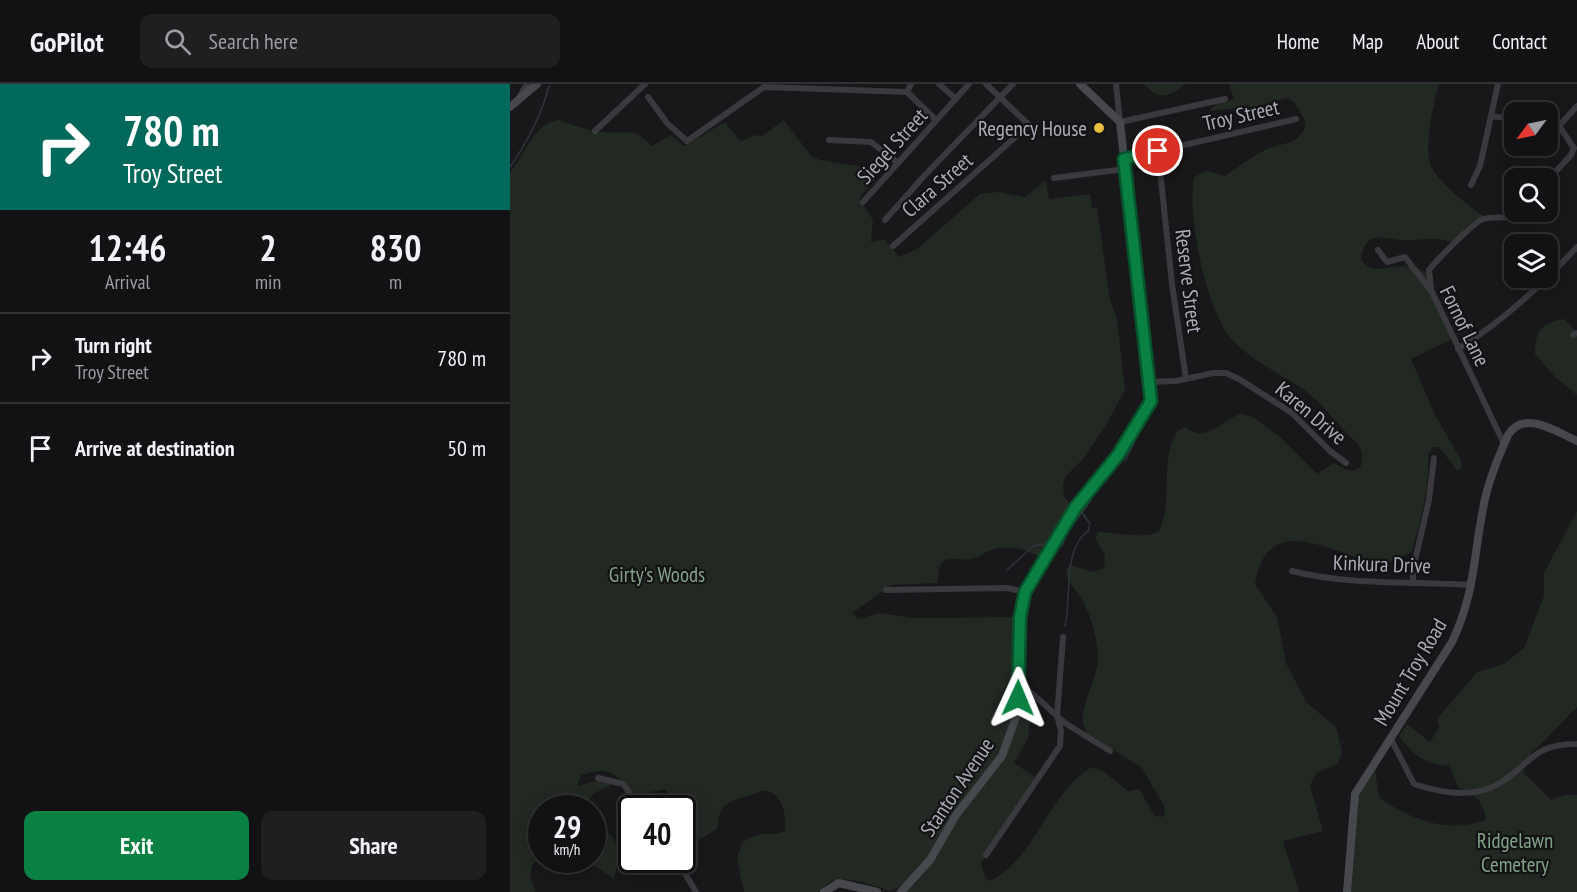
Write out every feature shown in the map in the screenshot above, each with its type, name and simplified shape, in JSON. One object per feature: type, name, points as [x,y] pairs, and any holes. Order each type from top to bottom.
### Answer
[{"type":"street","points":[[513,105],[527,84]]},
{"type":"street","points":[[513,105],[537,84]]},
{"type":"street","points":[[595,131],[645,84]]},
{"type":"street","points":[[907,92],[912,84]]},
{"type":"street","points":[[939,84],[956,99]]},
{"type":"street","name":"Siegel Street","points":[[863,202],[969,84]]},
{"type":"street","points":[[986,84],[1001,97]]},
{"type":"street","points":[[885,220],[1013,84]]},
{"type":"street","points":[[1080,84],[1120,122],[1225,99]]},
{"type":"street","name":"Stanton Avenue","points":[[901,892],[930,860],[956,815],[1002,756],[1017,714],[1020,617],[1025,592],[1075,508],[1118,455],[1149,407],[1152,397],[1116,84]]},
{"type":"street","points":[[1472,185],[1480,166],[1498,84]]},
{"type":"street","points":[[648,97],[667,123],[687,141],[763,86],[907,92],[936,120]]},
{"type":"street","name":"Clara Street","points":[[893,246],[1029,124],[1001,97]]},
{"type":"street","points":[[1558,169],[1571,155],[1574,148],[1559,126],[1577,106]]},
{"type":"street","points":[[1491,116],[1504,118]]},
{"type":"street","name":"Troy Street","points":[[1124,159],[1296,119]]},
{"type":"street","points":[[834,137],[871,142],[898,163]]},
{"type":"street","name":"Reserve Street","points":[[1158,151],[1172,284],[1186,379]]},
{"type":"street","points":[[1054,178],[1125,170]]},
{"type":"street","points":[[1432,292],[1428,277],[1429,270],[1468,228],[1485,218],[1504,219]]},
{"type":"street","points":[[1458,349],[1484,333],[1539,288],[1577,247]]},
{"type":"street","name":"Fornof Lane","points":[[1378,250],[1380,257],[1387,262],[1405,257],[1432,292],[1504,444]]},
{"type":"street","name":"Karen Drive","points":[[1150,382],[1186,379],[1218,372],[1239,379],[1292,413],[1330,451],[1346,463]]},
{"type":"street","name":"Mount Troy Road","points":[[1347,892],[1355,794],[1452,642],[1467,606],[1483,508],[1504,444],[1511,431],[1530,423],[1539,424],[1577,441]]},
{"type":"street","points":[[1413,581],[1413,569],[1429,500],[1434,458]]},
{"type":"street","name":"Kinkura Drive","points":[[1292,571],[1356,582],[1413,581],[1472,585]]},
{"type":"street","points":[[886,590],[1007,588],[1025,592]]},
{"type":"street","points":[[986,855],[1060,746],[1061,730],[1057,716],[1063,638]]},
{"type":"street","points":[[1018,681],[1057,716],[1110,751]]},
{"type":"street","points":[[1391,739],[1414,784],[1461,793],[1486,790],[1501,783],[1539,751],[1556,744],[1577,744]]},
{"type":"street","points":[[598,778],[622,783],[631,795]]},
{"type":"street","points":[[684,873],[696,892]]},
{"type":"street","points":[[824,892],[839,883],[877,892]]},
{"type":"green space","points":[[1142,84],[1186,84],[1171,93],[1158,95]]},
{"type":"green space","points":[[1229,84],[1439,84],[1429,131],[1429,159],[1436,175],[1443,183],[1483,216],[1473,221],[1452,242],[1437,239],[1374,238],[1366,244],[1361,259],[1375,269],[1405,266],[1426,272],[1456,337],[1411,359],[1435,415],[1461,460],[1461,468],[1457,470],[1439,447],[1433,447],[1428,454],[1426,491],[1412,551],[1391,561],[1374,563],[1316,544],[1289,542],[1277,545],[1267,553],[1260,565],[1255,584],[1277,617],[1286,663],[1306,702],[1336,727],[1342,752],[1338,764],[1316,773],[1310,786],[1323,831],[1283,841],[1299,892],[901,892],[956,815],[996,767],[1012,731],[1018,681],[1033,695],[1028,738],[1014,763],[1038,779],[981,863],[985,877],[990,881],[1006,871],[1019,858],[1064,793],[1077,778],[1092,767],[1103,771],[1128,791],[1139,789],[1155,816],[1165,815],[1164,806],[1142,768],[1087,733],[1083,715],[1098,664],[1098,654],[1095,634],[1088,613],[1066,574],[1066,569],[1070,565],[1093,572],[1104,568],[1105,555],[1095,539],[1098,532],[1147,535],[1159,531],[1165,507],[1170,447],[1178,431],[1185,427],[1193,432],[1208,432],[1241,414],[1253,417],[1281,438],[1317,474],[1333,463],[1347,470],[1361,466],[1362,452],[1358,444],[1318,402],[1303,389],[1259,362],[1235,343],[1215,310],[1207,288],[1193,216],[1194,177],[1206,171],[1225,176],[1265,150],[1295,140],[1300,136],[1306,122],[1294,102],[1286,98],[1257,106],[1209,111],[1215,105],[1234,99]]},
{"type":"green space","name":"Girty's Woods","points":[[559,120],[596,131],[634,133],[652,146],[671,135],[684,146],[725,122],[740,141],[756,135],[762,136],[784,120],[811,156],[820,160],[858,166],[875,179],[859,198],[873,220],[871,242],[885,239],[899,257],[917,249],[980,194],[998,192],[1025,197],[1046,180],[1049,199],[1090,194],[1092,208],[1097,208],[1110,300],[1117,319],[1125,390],[1106,425],[1083,459],[1067,475],[1063,484],[1064,496],[1072,506],[1041,558],[1024,550],[1004,548],[989,551],[975,558],[948,559],[941,565],[938,583],[892,585],[852,613],[858,619],[880,613],[912,618],[1017,617],[1012,717],[1003,748],[935,848],[906,884],[890,891],[862,882],[843,880],[825,885],[819,892],[744,892],[737,858],[742,843],[760,834],[785,831],[783,807],[777,797],[764,791],[732,801],[721,811],[717,829],[696,842],[696,795],[670,795],[665,789],[646,795],[633,795],[611,773],[595,771],[581,775],[577,786],[598,781],[613,784],[592,795],[528,795],[528,873],[531,873],[536,892],[510,892],[510,172],[536,133],[550,123]]},
{"type":"green space","points":[[1564,319],[1577,332],[1577,395],[1555,377],[1535,354],[1536,339],[1541,329],[1550,323]]},
{"type":"green space","name":"Ridgelawn Cemetery","points":[[1577,511],[1577,707],[1521,764],[1525,774],[1551,800],[1564,795],[1577,795],[1577,892],[1350,892],[1356,807],[1359,796],[1375,768],[1379,798],[1404,813],[1444,825],[1458,826],[1486,820],[1481,804],[1470,793],[1459,788],[1449,766],[1420,758],[1399,736],[1407,724],[1430,742],[1439,727],[1437,719],[1477,672],[1504,664],[1524,648],[1544,596],[1544,573]]},
{"type":"green space","points":[[606,828],[618,846],[618,862],[614,879],[605,873]]},
{"type":"waterway","points":[[510,167],[533,128],[549,86]]},
{"type":"waterway","points":[[1138,436],[1141,428]]},
{"type":"waterway","points":[[1125,461],[1135,441]]},
{"type":"waterway","points":[[1102,482],[1116,468]]},
{"type":"waterway","points":[[1062,546],[1066,534],[1091,500]]},
{"type":"waterway","points":[[1065,626],[1071,562],[1074,550],[1088,531],[1090,524],[1081,511]]},
{"type":"waterway","points":[[1007,570],[1033,546],[1044,544]]},
{"type":"place","name":"Regency House","points":[[1099,128]]},
{"type":"route","points":[[1018,698],[1020,617],[1025,592],[1075,508],[1097,478],[1118,455],[1151,401],[1124,159],[1158,151]]}]
